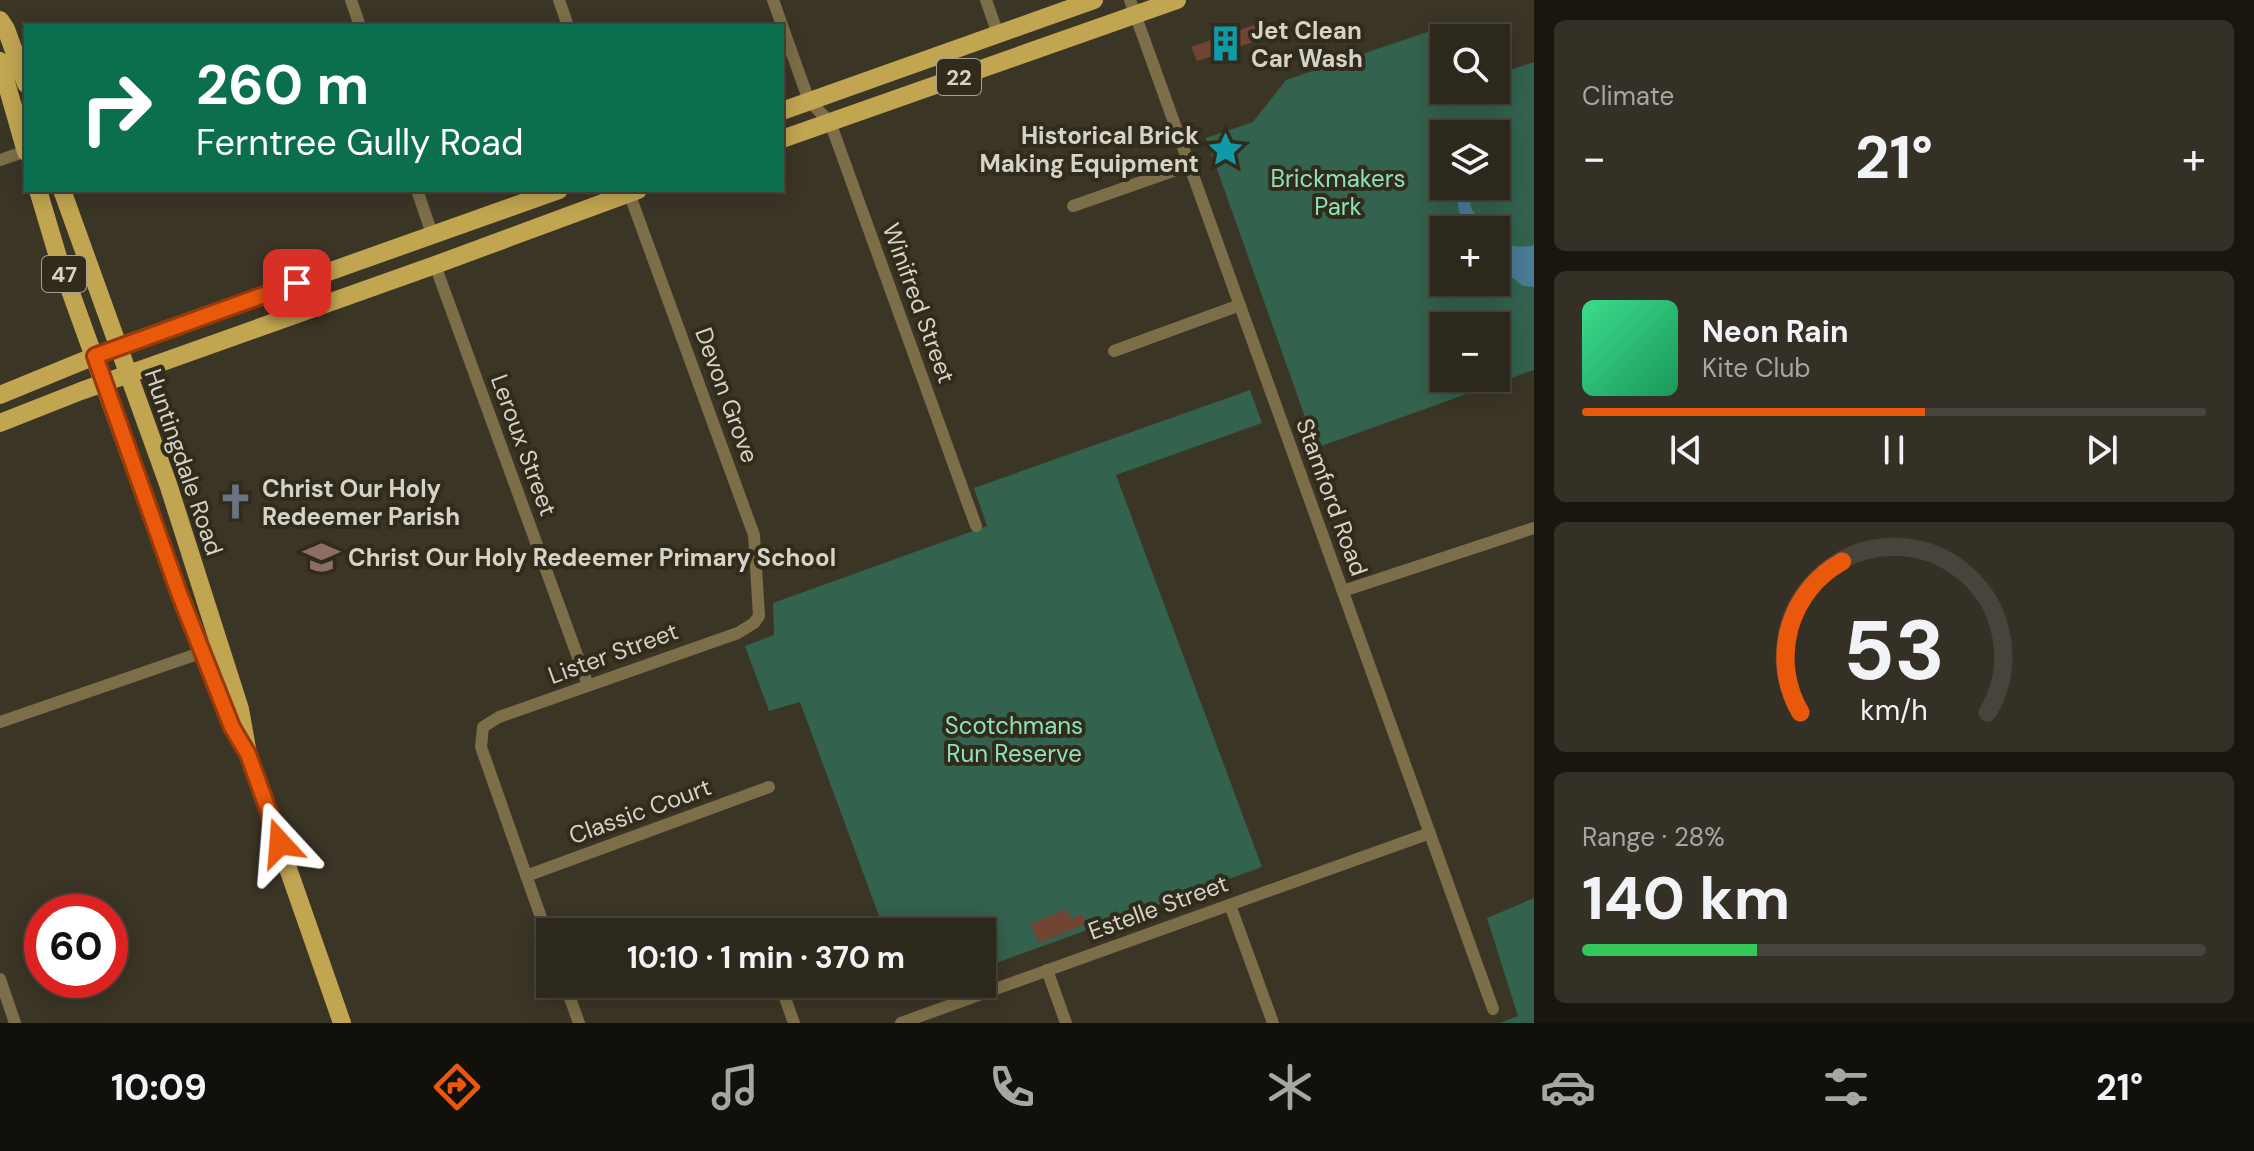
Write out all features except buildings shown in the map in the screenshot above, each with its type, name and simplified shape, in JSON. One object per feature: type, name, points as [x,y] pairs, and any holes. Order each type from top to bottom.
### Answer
[{"type":"main road","name":"22","points":[[784,110],[1094,0]]},
{"type":"main road","name":"22","points":[[784,138],[1133,7],[1177,0]]},
{"type":"main road","points":[[0,20],[24,78]]},
{"type":"main road","points":[[0,61],[24,145]]},
{"type":"main road","name":"Huntingdale Road","points":[[39,192],[58,257],[105,383],[212,649]]},
{"type":"main road","name":"Huntingdale Road","points":[[63,192],[168,484],[232,727],[248,754],[342,1023]]},
{"type":"main road","points":[[0,395],[117,347],[553,192]]},
{"type":"main road","points":[[0,423],[629,192]]},
{"type":"street","points":[[351,0],[359,24]]},
{"type":"street","points":[[559,0],[567,24]]},
{"type":"street","points":[[773,0],[782,24]]},
{"type":"street","points":[[986,0],[998,34]]},
{"type":"street","name":"Stamford Road","points":[[1133,7],[1493,1009]]},
{"type":"street","points":[[784,31],[809,101]]},
{"type":"street","name":"Winifred Street","points":[[809,101],[830,122],[976,526]]},
{"type":"street","points":[[0,160],[24,153]]},
{"type":"street","points":[[1073,206],[1190,165]]},
{"type":"street","points":[[418,192],[432,234]]},
{"type":"street","name":"Devon Grove","points":[[632,192],[754,535],[757,620]]},
{"type":"street","name":"Leroux Street","points":[[435,265],[588,685]]},
{"type":"street","points":[[1114,351],[1240,305]]},
{"type":"street","points":[[1343,591],[1534,528]]},
{"type":"street","name":"Lister Street","points":[[526,876],[481,747],[483,727],[499,717],[738,633],[757,620]]},
{"type":"street","points":[[0,722],[212,649]]},
{"type":"street","name":"Classic Court","points":[[526,876],[769,787]]},
{"type":"street","name":"Estelle Street","points":[[901,1023],[1430,833]]},
{"type":"street","points":[[526,876],[541,918]]},
{"type":"street","points":[[1230,905],[1273,1023]]},
{"type":"street","points":[[1047,970],[1066,1023]]},
{"type":"street","points":[[0,979],[15,1023]]},
{"type":"street","points":[[570,998],[579,1023]]},
{"type":"street","points":[[785,998],[794,1023]]},
{"type":"green space","name":"Brickmakers Park","points":[[1430,31],[1430,104],[1510,104],[1510,70],[1534,62],[1534,370],[1510,379],[1510,312],[1430,312],[1430,392],[1473,392],[1316,448],[1206,138],[1253,122],[1286,80]]},
{"type":"green space","name":"Scotchmans Run Reserve","points":[[1250,390],[1262,423],[1116,475],[1262,867],[996,963],[996,918],[880,918],[800,702],[769,711],[745,646],[774,635],[773,603],[987,526],[974,488]]},
{"type":"green space","points":[[1534,898],[1534,1023],[1500,1023],[1518,1016],[1487,918]]},
{"type":"water","points":[[1469,200],[1477,216],[1461,216],[1458,202]]},
{"type":"water","points":[[1510,245],[1534,245],[1534,287],[1523,286],[1510,276]]},
{"type":"place","name":"Jet Clean Car Wash","points":[[1225,44]]},
{"type":"place","name":"Historical Brick Making Equipment","points":[[1225,149]]},
{"type":"place","name":"Christ Our Holy Redeemer Parish","points":[[236,502]]},
{"type":"place","name":"Christ Our Holy Redeemer Primary School","points":[[322,557]]},
{"type":"route","points":[[280,843],[248,754],[232,727],[179,593],[95,356],[297,283]]}]
